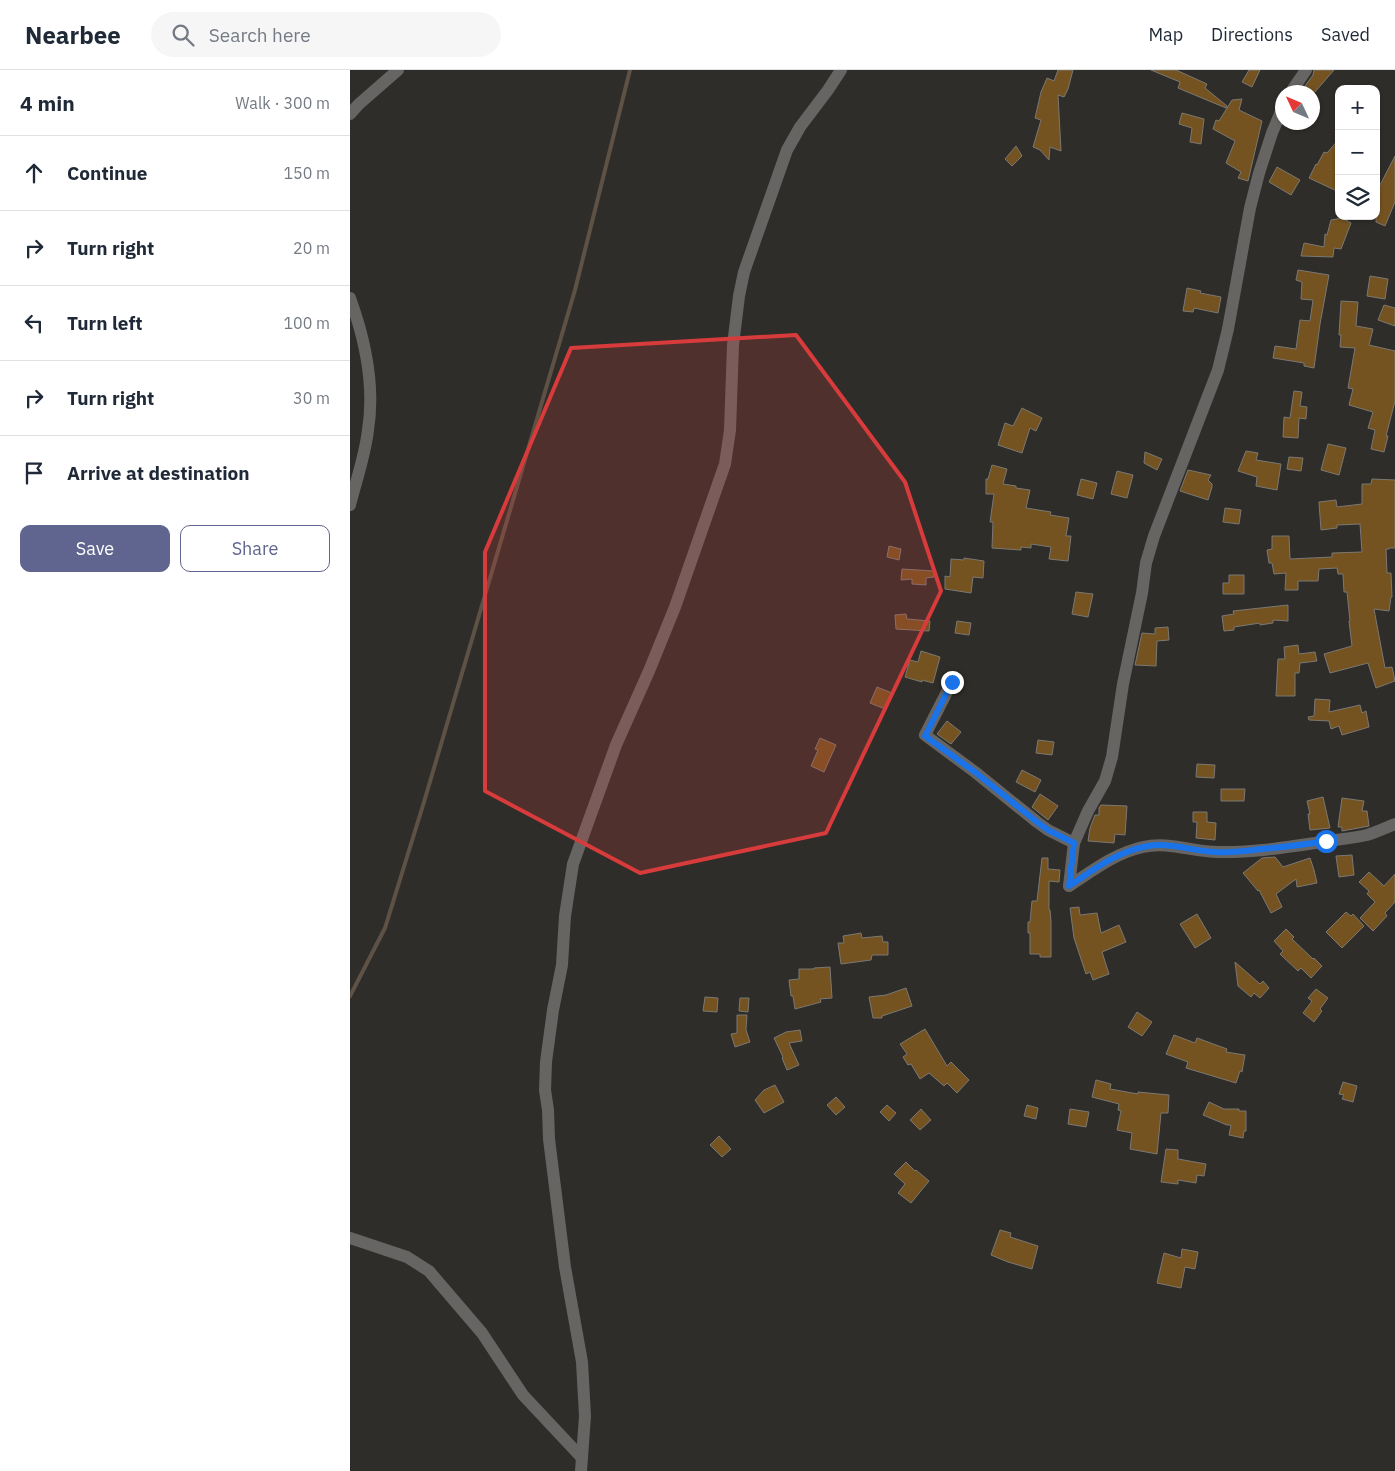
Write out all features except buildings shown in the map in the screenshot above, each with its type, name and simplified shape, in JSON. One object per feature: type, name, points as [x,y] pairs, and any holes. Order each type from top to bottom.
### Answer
[{"type":"street","points":[[350,114],[398,70]]},
{"type":"street","points":[[581,1465],[585,1416],[582,1362],[562,1239],[549,1139],[545,1090],[546,1062],[553,1010],[562,966],[565,916],[573,864],[616,745],[675,607],[725,464],[730,430],[733,345],[744,272],[787,150],[800,127],[841,70]]},
{"type":"street","points":[[1296,85],[1306,70]]},
{"type":"street","points":[[1275,126],[1254,190],[1228,329],[1218,370],[1157,528],[1146,563],[1142,594],[1123,684],[1109,770],[1074,843],[1069,886],[1109,860],[1142,847],[1165,845],[1204,851],[1228,852],[1296,846],[1364,836],[1395,824]]},
{"type":"street","points":[[350,298],[368,362],[370,408],[368,430],[350,505]]},
{"type":"street","points":[[952,682],[925,736],[975,772],[1048,830],[1074,843]]},
{"type":"street","points":[[350,1238],[407,1257],[429,1271],[482,1333],[523,1395],[581,1465]]},
{"type":"highlighted area","points":[[796,335],[905,482],[941,591],[826,833],[640,873],[485,791],[485,552],[571,348]]},
{"type":"waterway","points":[[350,996],[385,928],[424,802],[575,290],[630,70]]},
{"type":"route","points":[[952,682],[925,736],[975,772],[1048,830],[1074,843],[1069,886],[1109,860],[1127,852],[1153,845],[1228,852],[1296,846],[1326,841]]}]
